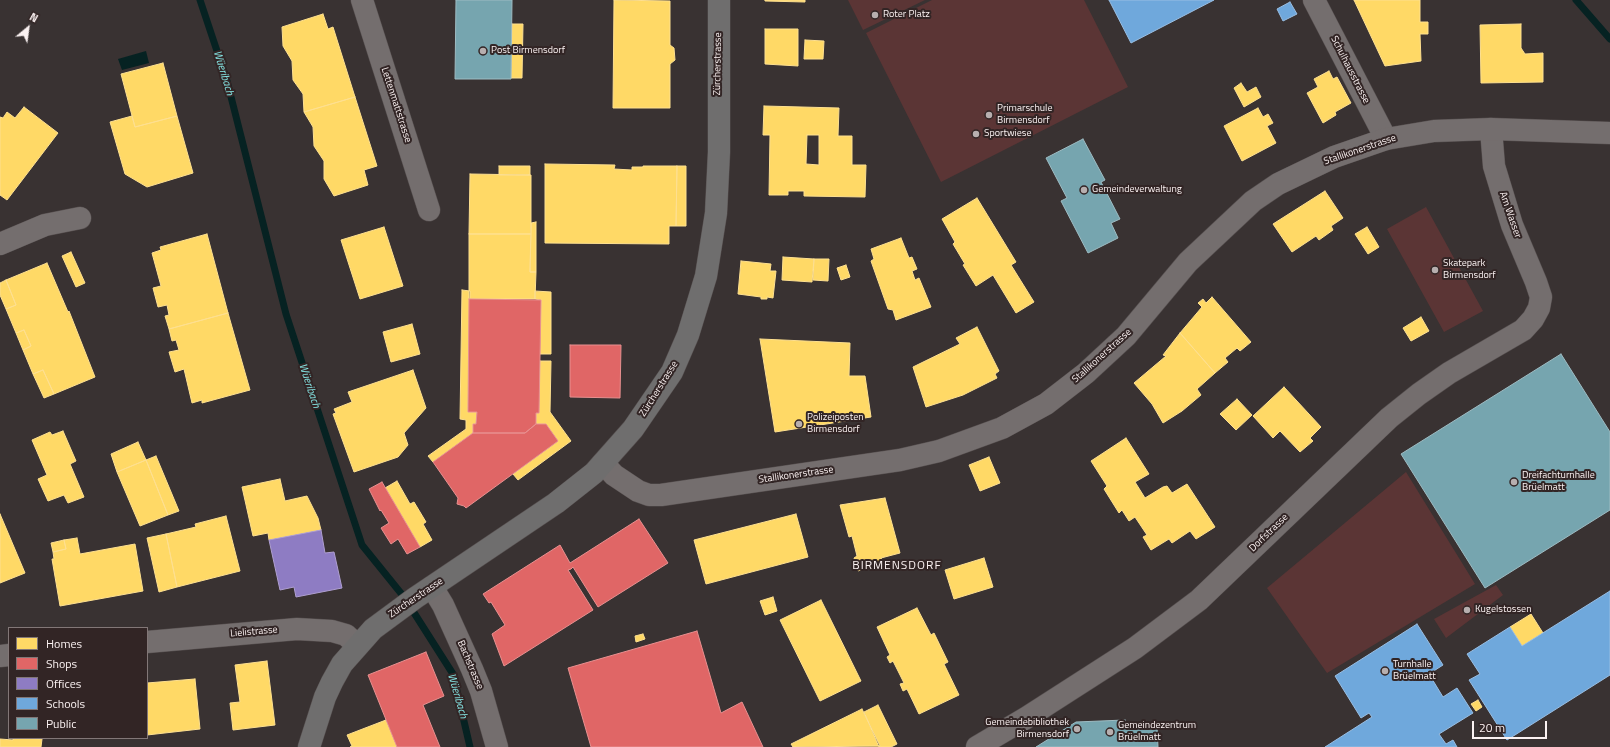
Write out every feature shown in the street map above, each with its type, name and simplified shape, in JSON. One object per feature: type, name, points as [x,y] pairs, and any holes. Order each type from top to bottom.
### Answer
[{"type":"main road","name":"Zürcherstrasse","points":[[309,747],[325,697],[332,682],[342,664],[357,645],[391,614],[556,504],[594,473],[633,429],[672,372],[688,335],[706,276],[716,206],[719,152],[719,0]]},
{"type":"street","name":"Lettenmattstrasse","points":[[362,0],[429,210]]},
{"type":"street","name":"Schulhausstrasse","points":[[1314,0],[1386,139]]},
{"type":"street","name":"Stallikonerstrasse","points":[[603,463],[614,475],[638,491],[649,495],[661,495],[900,460],[939,451],[1002,428],[1046,404],[1086,373],[1126,336],[1188,262],[1253,201],[1278,184],[1334,157],[1386,139],[1434,131],[1491,129],[1610,133]]},
{"type":"street","name":"Am Wasser","points":[[1491,129],[1494,166],[1512,225],[1541,297]]},
{"type":"street","points":[[0,244],[45,225],[80,218]]},
{"type":"street","name":"Dorfstrasse","points":[[977,747],[1026,718],[1135,648],[1199,600],[1389,418],[1449,373],[1523,330],[1536,314],[1541,297]]},
{"type":"street","name":"Bachstrasse","points":[[423,592],[443,605],[481,691],[497,747]]},
{"type":"street","name":"Lielistrasse","points":[[148,642],[297,629],[332,631],[346,635],[357,645]]},
{"type":"shaded area","name":"Roter Platz","points":[[848,0],[925,0],[863,30]]},
{"type":"shaded area","name":"Sportwiese","points":[[932,0],[1084,0],[1128,87],[941,182],[866,33]]},
{"type":"shaded area","name":"Skatepark Birmensdorf","points":[[1426,207],[1483,311],[1444,332],[1387,229]]},
{"type":"shaded area","points":[[1406,472],[1475,584],[1327,673],[1267,588]]},
{"type":"shaded area","name":"Kugelstossen","points":[[1496,585],[1503,595],[1446,638],[1434,619]]},
{"type":"water","points":[[146,51],[149,63],[122,70],[118,59]]},
{"type":"building: Homes","points":[[614,0],[670,1],[670,45],[674,48],[675,60],[670,64],[670,108],[613,108]]},
{"type":"building: Homes","points":[[805,0],[805,2],[765,1]]},
{"type":"building: Homes","points":[[1354,0],[1420,0],[1420,22],[1428,22],[1428,34],[1420,34],[1421,61],[1385,66]]},
{"type":"building: Homes","points":[[323,14],[328,29],[333,27],[355,97],[304,112],[303,94],[293,80],[292,61],[283,46],[282,27]]},
{"type":"building: Homes","points":[[512,24],[523,24],[522,78],[511,78]]},
{"type":"building: Homes","points":[[1521,24],[1521,48],[1525,54],[1543,53],[1543,82],[1481,83],[1480,25]]},
{"type":"building: Homes","points":[[765,29],[798,29],[798,66],[765,64]]},
{"type":"building: Homes","points":[[805,40],[824,41],[823,59],[804,59]]},
{"type":"building: Homes","points":[[163,63],[177,116],[135,127],[121,74]]},
{"type":"building: Homes","points":[[1329,71],[1333,79],[1337,77],[1351,103],[1335,112],[1336,115],[1323,123],[1307,93],[1318,87],[1314,79]]},
{"type":"building: Homes","points":[[1241,83],[1247,92],[1256,87],[1261,97],[1244,107],[1234,88]]},
{"type":"building: Homes","points":[[355,97],[377,166],[364,170],[368,185],[334,196],[324,179],[324,161],[314,146],[313,127],[304,112]]},
{"type":"building: Homes","points":[[764,106],[839,108],[838,136],[852,136],[852,165],[866,165],[865,197],[804,196],[804,191],[788,191],[788,195],[769,195],[770,135],[763,135]],"holes":[[[807,135],[819,135],[819,165],[806,164]]]},
{"type":"building: Homes","points":[[24,107],[58,133],[7,200],[0,195],[0,117],[3,118],[7,112],[15,118]]},
{"type":"building: Homes","points":[[1258,108],[1263,117],[1268,114],[1273,123],[1267,126],[1276,143],[1242,161],[1224,126]]},
{"type":"building: Homes","points":[[132,116],[135,127],[177,116],[193,173],[147,187],[125,174],[110,122]]},
{"type":"building: Homes","points":[[545,164],[615,165],[614,169],[632,170],[632,167],[643,166],[677,166],[676,226],[669,226],[669,244],[545,243]]},
{"type":"building: Homes","points":[[499,166],[530,166],[530,175],[499,175]]},
{"type":"building: Homes","points":[[677,166],[686,166],[686,226],[676,226]]},
{"type":"building: Homes","points":[[470,174],[531,175],[531,234],[469,234]]},
{"type":"building: Homes","points":[[1325,191],[1343,218],[1331,226],[1333,230],[1319,240],[1316,236],[1292,252],[1273,224]]},
{"type":"building: Homes","points":[[977,198],[1016,262],[1011,265],[1034,302],[1016,313],[993,275],[976,286],[963,265],[965,264],[953,244],[955,242],[942,219]]},
{"type":"building: Homes","points":[[536,222],[536,272],[530,272],[531,223]]},
{"type":"building: Homes","points":[[384,227],[403,286],[360,299],[341,240]]},
{"type":"building: Homes","points":[[1367,227],[1379,247],[1368,254],[1355,234]]},
{"type":"building: Homes","points":[[207,234],[228,313],[169,329],[165,316],[169,315],[167,305],[158,307],[153,288],[161,286],[152,253],[161,250],[160,247]]},
{"type":"building: Homes","points":[[469,234],[531,234],[530,272],[536,272],[535,299],[469,299]]},
{"type":"building: Homes","points":[[901,238],[909,258],[912,257],[917,269],[912,271],[915,280],[919,278],[931,307],[896,320],[893,310],[888,309],[871,261],[874,259],[871,249]]},
{"type":"building: Homes","points":[[71,252],[85,283],[76,287],[62,256]]},
{"type":"building: Homes","points":[[783,257],[814,259],[812,282],[782,280]]},
{"type":"building: Homes","points":[[814,259],[829,259],[828,281],[813,280]]},
{"type":"building: Homes","points":[[741,261],[771,264],[770,271],[776,271],[773,298],[767,297],[767,299],[761,299],[761,297],[738,294]]},
{"type":"building: Homes","points":[[47,263],[68,312],[69,311],[95,377],[54,394],[43,370],[33,374],[23,350],[31,346],[24,330],[16,333],[6,309],[16,305],[6,280]]},
{"type":"building: Homes","points":[[846,265],[850,277],[841,280],[837,268]]},
{"type":"building: Homes","points":[[6,280],[16,305],[6,309],[0,295],[0,283]]},
{"type":"building: Homes","points":[[462,290],[470,291],[468,412],[477,412],[476,424],[473,424],[473,433],[433,462],[428,456],[466,429],[466,420],[460,419]]},
{"type":"building: Homes","points":[[535,291],[551,292],[551,354],[540,354],[541,300],[535,299]]},
{"type":"building: Homes","points":[[1212,297],[1251,342],[1240,351],[1237,348],[1225,358],[1228,362],[1215,373],[1180,333],[1202,307],[1198,303],[1203,299],[1206,303]]},
{"type":"building: Homes","points":[[228,313],[250,390],[202,403],[202,400],[192,403],[184,369],[175,372],[169,352],[179,350],[176,340],[172,341],[169,329]]},
{"type":"building: Homes","points":[[1421,317],[1429,331],[1411,341],[1403,328]]},
{"type":"building: Homes","points":[[412,324],[420,354],[391,362],[383,332]]},
{"type":"building: Homes","points":[[977,327],[999,371],[995,374],[997,378],[963,395],[926,407],[913,367],[960,344],[956,338]]},
{"type":"building: Homes","points":[[24,330],[31,346],[23,350],[16,333]]},
{"type":"building: Homes","points":[[1180,333],[1215,373],[1197,389],[1201,395],[1182,411],[1163,423],[1152,404],[1134,383],[1166,356],[1163,355]]},
{"type":"building: Homes","points":[[760,339],[850,343],[849,376],[865,376],[871,417],[775,432]]},
{"type":"building: Homes","points":[[540,361],[551,361],[550,412],[571,441],[518,480],[513,474],[558,441],[546,424],[536,424],[536,413],[539,413]]},
{"type":"building: Homes","points":[[43,370],[54,394],[44,398],[33,374]]},
{"type":"building: Homes","points":[[413,370],[426,408],[404,433],[408,445],[398,457],[354,472],[333,414],[336,413],[334,409],[352,402],[348,392]]},
{"type":"building: Homes","points":[[1284,387],[1321,427],[1310,438],[1313,441],[1300,452],[1280,431],[1273,438],[1253,416]]},
{"type":"building: Homes","points":[[1237,399],[1252,415],[1236,430],[1220,414]]},
{"type":"building: Homes","points":[[63,431],[76,461],[70,464],[84,497],[68,503],[64,495],[48,501],[38,479],[47,475],[32,440],[50,432],[52,435]]},
{"type":"building: Homes","points":[[1126,438],[1149,474],[1135,482],[1145,498],[1163,487],[1167,486],[1172,493],[1187,484],[1215,527],[1196,539],[1190,531],[1172,543],[1169,539],[1151,550],[1143,537],[1147,535],[1135,517],[1129,521],[1122,510],[1119,513],[1104,489],[1107,486],[1091,461]]},
{"type":"building: Homes","points":[[138,442],[146,460],[117,472],[111,454]]},
{"type":"building: Homes","points":[[156,456],[179,511],[168,515],[146,460]]},
{"type":"building: Homes","points":[[989,457],[1000,483],[980,491],[969,465]]},
{"type":"building: Homes","points":[[146,460],[168,515],[140,526],[117,472]]},
{"type":"building: Homes","points":[[280,479],[285,501],[307,496],[318,518],[321,530],[269,540],[268,533],[253,536],[242,487]]},
{"type":"building: Homes","points":[[397,481],[410,504],[414,502],[426,522],[423,524],[432,540],[420,547],[385,488]]},
{"type":"building: Homes","points":[[885,498],[900,553],[881,558],[882,560],[858,571],[854,558],[857,556],[852,536],[849,537],[840,505]]},
{"type":"building: Homes","points":[[0,514],[25,573],[0,583]]},
{"type":"building: Homes","points":[[796,514],[808,557],[706,584],[694,540]]},
{"type":"building: Homes","points":[[226,516],[240,571],[177,587],[166,534],[196,527],[195,524]]},
{"type":"building: Homes","points":[[166,534],[177,587],[159,592],[147,538]]},
{"type":"building: Homes","points":[[77,538],[80,554],[135,544],[143,591],[60,606],[52,559],[54,559],[53,552],[66,549],[64,540]]},
{"type":"building: Homes","points":[[64,540],[66,549],[53,552],[51,543]]},
{"type":"building: Homes","points":[[984,558],[993,587],[954,599],[945,570]]},
{"type":"building: Homes","points":[[773,597],[777,611],[765,615],[760,601]]},
{"type":"building: Homes","points":[[821,600],[861,681],[820,701],[780,620]]},
{"type":"building: Homes","points":[[917,608],[931,635],[934,633],[948,662],[944,664],[959,695],[919,714],[907,689],[903,691],[900,684],[904,683],[893,661],[890,663],[887,657],[890,655],[877,627]]},
{"type":"building: Homes","points":[[1531,614],[1543,633],[1522,646],[1510,627]]},
{"type":"building: Homes","points":[[643,634],[645,639],[636,642],[635,636]]},
{"type":"building: Homes","points":[[267,661],[275,725],[233,730],[230,703],[240,702],[235,665]]},
{"type":"building: Homes","points":[[195,679],[200,729],[148,735],[148,683]]},
{"type":"building: Homes","points":[[1478,700],[1482,707],[1476,711],[1471,704]]},
{"type":"building: Homes","points":[[878,705],[897,744],[891,747],[879,747],[864,712]]},
{"type":"building: Homes","points":[[862,709],[880,746],[793,747],[791,744]]},
{"type":"building: Homes","points":[[386,720],[397,747],[350,747],[352,746],[347,735]]},
{"type":"building: Homes","points":[[0,739],[42,739],[41,747],[0,747]]},
{"type":"building: Shops","points":[[469,299],[541,300],[539,413],[536,413],[536,424],[525,433],[473,433],[473,424],[476,424],[477,412],[468,412]]},
{"type":"building: Shops","points":[[570,345],[621,345],[620,398],[570,397]]},
{"type":"building: Shops","points":[[536,424],[546,424],[558,441],[466,508],[457,504],[458,498],[433,462],[473,433],[525,433]]},
{"type":"building: Shops","points":[[382,482],[420,547],[407,554],[398,539],[391,544],[381,528],[389,523],[381,510],[380,511],[369,489]]},
{"type":"building: Shops","points":[[639,519],[668,563],[598,607],[573,567],[568,570],[593,610],[504,666],[492,634],[505,625],[491,602],[489,603],[483,594],[560,545],[570,563]]},
{"type":"building: Shops","points":[[697,631],[721,713],[742,702],[763,747],[591,747],[568,668]]},
{"type":"building: Shops","points":[[426,652],[444,696],[423,705],[440,747],[397,747],[368,675]]},
{"type":"building: Offices","points":[[321,530],[325,553],[334,552],[342,588],[296,597],[294,587],[280,590],[269,540]]},
{"type":"building: Schools","points":[[1109,0],[1214,0],[1131,43]]},
{"type":"building: Schools","points":[[1290,2],[1297,14],[1283,21],[1277,9]]},
{"type":"building: Schools","points":[[1610,591],[1610,675],[1507,740],[1469,680],[1480,674],[1467,654],[1510,627],[1522,646]]},
{"type":"building: Schools","points":[[1417,624],[1443,665],[1429,674],[1443,697],[1457,688],[1473,713],[1439,734],[1446,744],[1453,740],[1457,747],[1325,747],[1372,717],[1369,713],[1361,718],[1335,676]]},
{"type":"building: Public","name":"Post Birmensdorf","points":[[456,0],[512,0],[511,79],[455,79]]},
{"type":"building: Public","name":"Gemeindeverwaltung","points":[[1083,139],[1105,180],[1101,182],[1120,219],[1111,223],[1118,238],[1088,253],[1061,201],[1067,198],[1046,158]]},
{"type":"building: Public","name":"Dreifachturnhalle Brüelmatt","points":[[1561,354],[1610,432],[1610,510],[1485,588],[1401,454]]},
{"type":"building: Public","name":"Gemeindezentrum Brüelmatt","points":[[1125,720],[1125,728],[1157,727],[1158,747],[1036,747],[1076,722]]},
{"type":"waterway","name":"Wüeribach","points":[[200,0],[227,81],[286,314],[362,545],[404,597],[453,674],[470,747]]},
{"type":"waterway","points":[[1576,0],[1610,39]]},
{"type":"place","name":"Roter Platz","points":[[875,15]]},
{"type":"place","name":"Post Birmensdorf","points":[[483,51]]},
{"type":"place","name":"Primarschule Birmensdorf","points":[[989,115]]},
{"type":"place","name":"Sportwiese","points":[[976,134]]},
{"type":"place","name":"Gemeindeverwaltung","points":[[1084,190]]},
{"type":"place","name":"Skatepark Birmensdorf","points":[[1435,270]]},
{"type":"place","name":"Polizeiposten Birmensdorf","points":[[799,424]]},
{"type":"place","name":"Dreifachturnhalle Brüelmatt","points":[[1514,482]]},
{"type":"place","name":"Kugelstossen","points":[[1467,610]]},
{"type":"place","name":"Turnhalle Brüelmatt","points":[[1385,671]]},
{"type":"place","name":"Gemeindebibliothek Birmensdorf","points":[[1077,729]]},
{"type":"place","name":"Gemeindezentrum Brüelmatt","points":[[1110,732]]},
{"type":"district","name":"BIRMENSDORF","points":[[897,566]]}]
